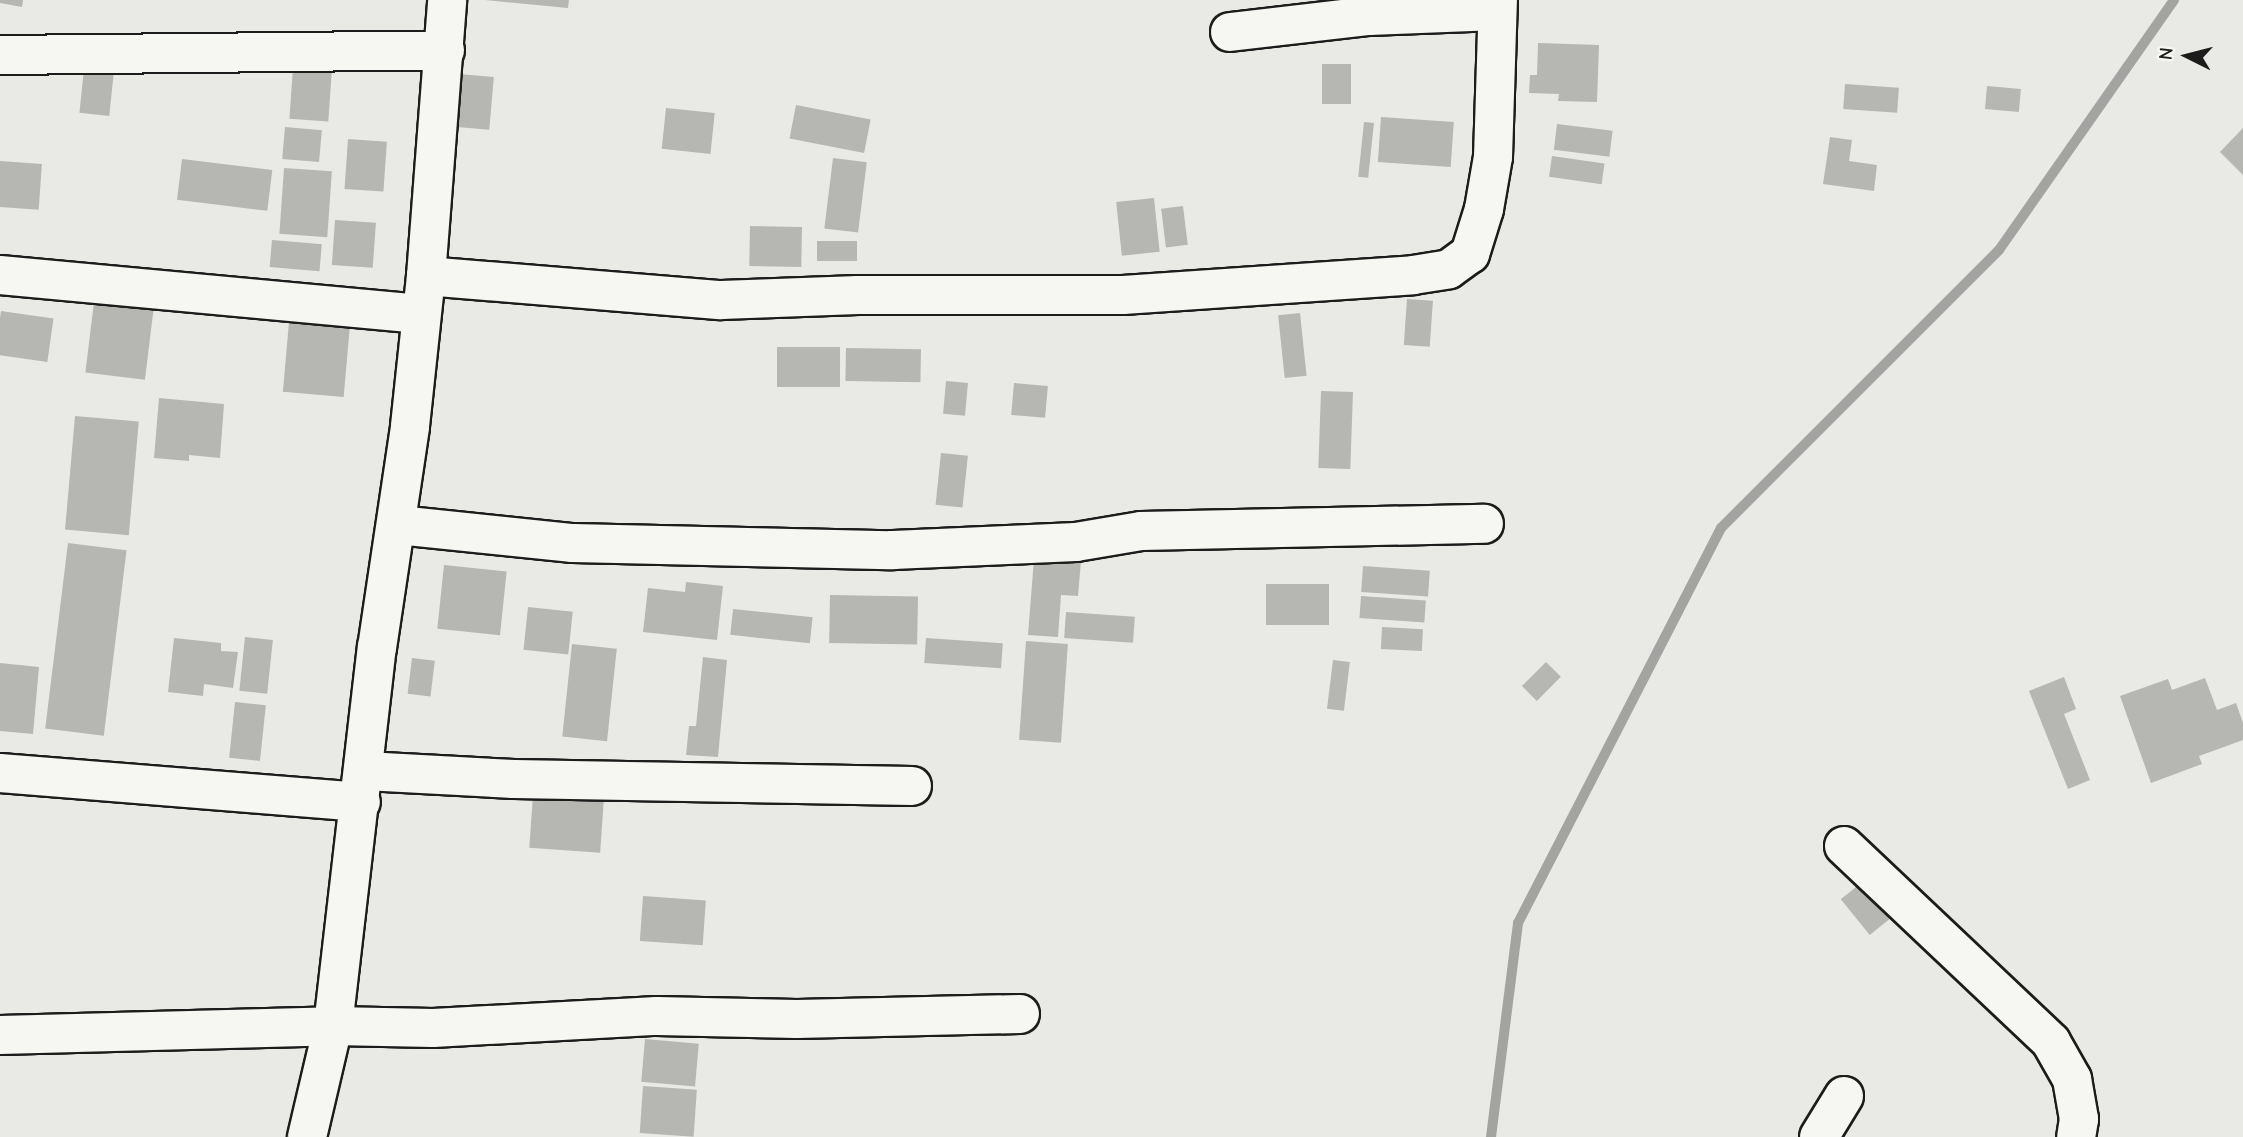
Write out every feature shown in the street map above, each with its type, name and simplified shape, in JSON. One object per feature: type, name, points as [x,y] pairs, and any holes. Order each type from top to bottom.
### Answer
[{"type":"street","points":[[307,1137],[333,1026],[363,787],[377,648],[398,526],[426,276],[447,0]]},
{"type":"street","points":[[426,276],[721,300],[858,295],[1123,295],[1413,275],[1449,269],[1470,254],[1484,209],[1493,157],[1498,5],[1230,32]]},
{"type":"street","points":[[0,55],[445,50]]},
{"type":"street","points":[[0,275],[420,314]]},
{"type":"street","points":[[398,526],[573,543],[893,550],[1076,542],[1141,531],[1484,524]]},
{"type":"street","points":[[0,773],[363,787],[514,779],[912,786]]},
{"type":"street","points":[[1844,846],[2051,1042],[2072,1079],[2078,1119],[2076,1137]]},
{"type":"street","points":[[0,1035],[333,1026],[433,1028],[656,1016],[797,1019],[1020,1014]]},
{"type":"street","points":[[1819,1137],[1844,1096]]},
{"type":"building","points":[[0,0],[23,0],[22,7],[0,3]]},
{"type":"building","points":[[485,0],[569,0],[568,8]]},
{"type":"building","points":[[1538,43],[1599,45],[1597,102],[1558,101],[1559,94],[1529,93],[1530,75],[1537,75]]},
{"type":"building","points":[[294,53],[333,56],[328,122],[289,119]]},
{"type":"building","points":[[1322,64],[1351,64],[1351,104],[1322,104]]},
{"type":"building","points":[[84,69],[114,72],[109,116],[79,113]]},
{"type":"building","points":[[459,74],[494,77],[489,130],[454,127]]},
{"type":"building","points":[[1845,84],[1899,88],[1897,113],[1843,109]]},
{"type":"building","points":[[1987,86],[2021,89],[2019,112],[1985,109]]},
{"type":"building","points":[[796,105],[871,120],[864,153],[790,138]]},
{"type":"building","points":[[666,108],[715,113],[710,154],[662,149]]},
{"type":"building","points":[[1381,117],[1454,122],[1451,167],[1378,162]]},
{"type":"building","points":[[1364,122],[1374,123],[1368,178],[1358,177]]},
{"type":"building","points":[[1557,124],[1613,131],[1609,157],[1554,150]]},
{"type":"building","points":[[285,127],[322,130],[319,162],[282,159]]},
{"type":"building","points":[[2243,128],[2243,175],[2220,152]]},
{"type":"building","points":[[1830,137],[1852,140],[1849,161],[1877,165],[1874,191],[1823,184]]},
{"type":"building","points":[[348,139],[387,142],[383,192],[345,189]]},
{"type":"building","points":[[1552,156],[1604,163],[1602,184],[1549,177]]},
{"type":"building","points":[[833,158],[867,162],[858,233],[824,228]]},
{"type":"building","points":[[182,159],[272,170],[267,211],[177,200]]},
{"type":"building","points":[[0,161],[42,164],[39,210],[0,207]]},
{"type":"building","points":[[284,168],[332,171],[327,237],[279,234]]},
{"type":"building","points":[[1154,198],[1160,252],[1122,256],[1116,202]]},
{"type":"building","points":[[1183,206],[1188,245],[1166,247],[1161,209]]},
{"type":"building","points":[[335,220],[376,223],[373,268],[332,265]]},
{"type":"building","points":[[750,226],[802,227],[801,267],[749,266]]},
{"type":"building","points":[[272,240],[322,244],[319,271],[270,267]]},
{"type":"building","points":[[817,241],[857,241],[857,261],[817,261]]},
{"type":"building","points":[[95,294],[155,301],[145,380],[85,372]]},
{"type":"building","points":[[1407,299],[1433,301],[1430,347],[1404,345]]},
{"type":"building","points":[[1,311],[53,318],[47,362],[0,355]]},
{"type":"building","points":[[1300,313],[1307,376],[1285,378],[1278,315]]},
{"type":"building","points":[[289,322],[350,327],[344,397],[283,392]]},
{"type":"building","points":[[777,347],[840,347],[840,387],[777,387]]},
{"type":"building","points":[[846,348],[921,349],[920,382],[845,381]]},
{"type":"building","points":[[946,381],[968,383],[965,416],[943,414]]},
{"type":"building","points":[[1014,383],[1048,386],[1045,418],[1011,415]]},
{"type":"building","points":[[1321,391],[1353,392],[1350,469],[1318,468]]},
{"type":"building","points":[[159,398],[224,404],[220,458],[189,455],[189,461],[154,458]]},
{"type":"building","points":[[75,416],[139,422],[129,535],[65,530]]},
{"type":"building","points":[[941,453],[968,456],[962,508],[936,505]]},
{"type":"building","points":[[68,543],[127,550],[104,736],[45,729]]},
{"type":"building","points":[[1035,546],[1082,549],[1078,596],[1061,595],[1058,637],[1028,635]]},
{"type":"building","points":[[444,565],[507,572],[500,635],[437,629]]},
{"type":"building","points":[[1363,566],[1430,571],[1428,597],[1361,592]]},
{"type":"building","points":[[686,582],[723,586],[717,640],[643,632],[648,588],[685,592]]},
{"type":"building","points":[[1266,584],[1329,584],[1329,625],[1266,625]]},
{"type":"building","points":[[830,595],[918,597],[917,645],[829,643]]},
{"type":"building","points":[[1361,596],[1426,601],[1424,622],[1359,618]]},
{"type":"building","points":[[528,607],[573,612],[568,654],[524,650]]},
{"type":"building","points":[[733,609],[813,617],[810,643],[730,635]]},
{"type":"building","points":[[1066,612],[1135,617],[1133,643],[1064,638]]},
{"type":"building","points":[[1382,627],[1423,629],[1422,651],[1381,649]]},
{"type":"building","points":[[245,637],[273,640],[267,694],[239,691]]},
{"type":"building","points":[[174,638],[221,643],[221,651],[238,652],[233,688],[204,684],[203,696],[168,692]]},
{"type":"building","points":[[926,638],[1003,643],[1001,668],[924,663]]},
{"type":"building","points":[[1026,641],[1068,644],[1061,743],[1019,740]]},
{"type":"building","points":[[572,644],[617,649],[607,741],[562,736]]},
{"type":"building","points":[[703,657],[727,660],[718,757],[686,755],[689,726],[696,726]]},
{"type":"building","points":[[412,658],[435,661],[430,697],[408,694]]},
{"type":"building","points":[[1333,660],[1350,662],[1344,711],[1327,709]]},
{"type":"building","points":[[1546,662],[1561,677],[1537,701],[1522,686]]},
{"type":"building","points":[[0,663],[39,667],[33,734],[0,731]]},
{"type":"building","points":[[2064,677],[2076,709],[2064,714],[2090,780],[2068,789],[2029,691]]},
{"type":"building","points":[[2205,678],[2217,710],[2236,703],[2243,723],[2243,740],[2199,756],[2202,764],[2151,783],[2120,696],[2168,679],[2172,690]]},
{"type":"building","points":[[235,702],[266,705],[260,761],[229,758]]},
{"type":"building","points":[[533,795],[604,800],[600,853],[529,848]]},
{"type":"building","points":[[1861,883],[1890,919],[1870,935],[1841,899]]},
{"type":"building","points":[[643,896],[706,900],[703,945],[640,941]]},
{"type":"building","points":[[645,1039],[699,1044],[695,1087],[641,1082]]},
{"type":"building","points":[[643,1086],[697,1090],[694,1137],[640,1133]]},
{"type":"waterway","points":[[1491,1137],[1518,923],[1721,528],[1999,250],[2174,0]]}]
